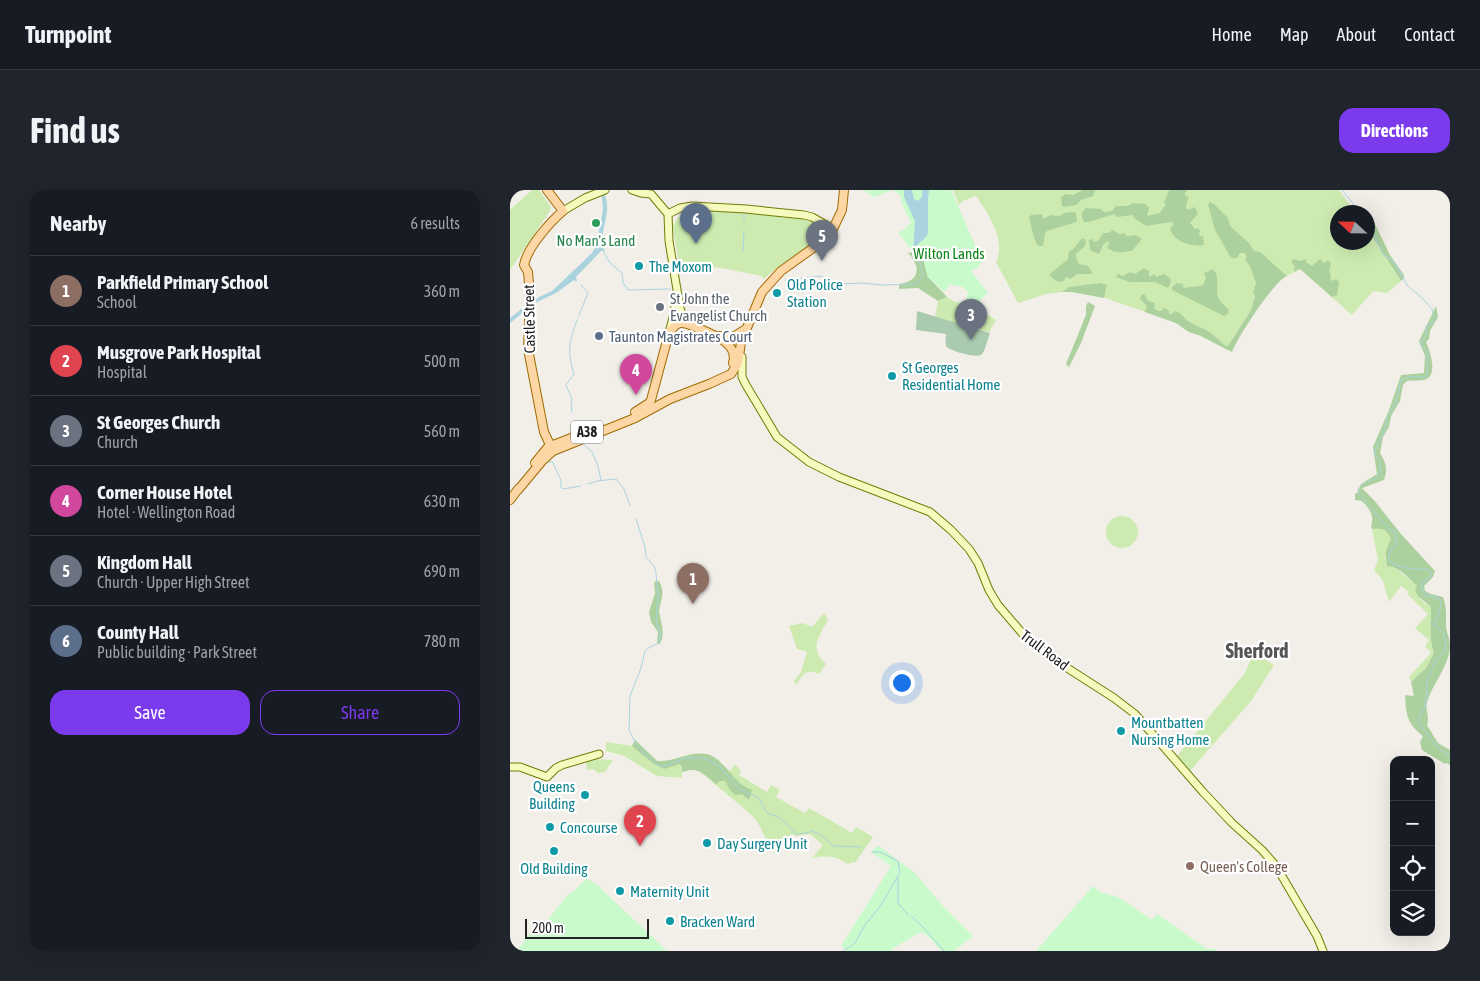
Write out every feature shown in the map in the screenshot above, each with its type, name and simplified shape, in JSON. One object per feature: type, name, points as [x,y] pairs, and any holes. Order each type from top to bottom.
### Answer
[{"type":"main road","points":[[547,190],[563,211]]},
{"type":"main road","points":[[725,378],[735,368],[741,342],[762,292],[775,276],[827,238],[834,229],[842,210],[844,190]]},
{"type":"main road","name":"Castle Street","points":[[553,448],[544,432],[528,349],[530,294],[528,272],[524,265],[524,259],[548,225],[563,211]]},
{"type":"main road","points":[[669,333],[676,324],[690,325],[718,336],[732,344],[740,352]]},
{"type":"main road","points":[[718,336],[733,338],[748,328]]},
{"type":"main road","name":"A38","points":[[510,500],[540,456],[553,448],[640,410],[648,403],[653,395],[669,333]]},
{"type":"main road","name":"A38","points":[[710,384],[728,370],[734,358],[730,347],[718,336]]},
{"type":"main road","name":"A38","points":[[553,448],[630,420],[670,399],[725,378]]},
{"type":"main road","points":[[653,395],[661,400],[670,399]]},
{"type":"street","points":[[632,190],[641,193],[651,192],[668,214],[669,241],[676,289],[682,314],[690,325]]},
{"type":"street","name":"Castle Street","points":[[563,211],[585,198],[603,191]]},
{"type":"street","points":[[668,214],[680,208],[692,206],[746,208],[804,215],[812,217],[834,229]]},
{"type":"street","points":[[669,333],[674,314],[676,289]]},
{"type":"street","name":"Trull Road","points":[[740,352],[742,376],[777,437],[809,462],[839,477],[930,512],[951,530],[969,549],[978,563],[988,590],[1022,633],[1047,655],[1114,698],[1135,714],[1210,799],[1262,850],[1276,866],[1317,936],[1323,951]]},
{"type":"street","points":[[725,378],[736,378],[746,385]]},
{"type":"street","points":[[510,767],[520,767],[547,778],[556,768],[599,754]]},
{"type":"green space","points":[[532,190],[539,190],[551,207],[550,211],[510,270],[510,210]]},
{"type":"green space","points":[[863,190],[893,190],[874,197]]},
{"type":"green space","name":"Wilton Lands","points":[[893,190],[951,190],[982,261],[978,267],[971,271],[988,293],[976,304],[966,302],[968,292],[964,288],[950,284],[944,292],[928,277],[924,262],[917,248],[913,252],[898,232],[904,230],[911,223],[900,195]]},
{"type":"green space","points":[[953,190],[1339,190],[1350,205],[1330,205],[1330,250],[1375,250],[1375,241],[1401,281],[1387,293],[1373,291],[1352,315],[1300,269],[1287,276],[1279,271],[1255,295],[1251,310],[1227,350],[1201,336],[1189,332],[1176,323],[1102,297],[1062,292],[1046,294],[1018,303],[996,262],[999,254],[998,236],[991,219],[976,196],[963,201],[959,205]]},
{"type":"green space","points":[[1083,190],[1095,190],[1093,196],[1081,200],[1076,205],[1062,206],[1061,197],[1065,194],[1073,195]]},
{"type":"green space","points":[[1169,190],[1188,190],[1185,193],[1186,197],[1189,196],[1186,205],[1187,210],[1195,207],[1198,214],[1190,223],[1195,229],[1200,230],[1199,236],[1203,236],[1204,245],[1189,244],[1179,240],[1172,233],[1170,228],[1174,224],[1171,222],[1146,226],[1134,218],[1133,215],[1117,217],[1114,214],[1089,222],[1084,222],[1082,218],[1082,213],[1086,208],[1101,209],[1104,212],[1112,211],[1116,206],[1128,206],[1133,203],[1146,204],[1149,208],[1147,216],[1160,213],[1166,204],[1164,203]]},
{"type":"green space","points":[[1210,202],[1228,218],[1230,226],[1249,243],[1254,251],[1260,252],[1287,276],[1281,280],[1265,299],[1248,323],[1232,352],[1189,332],[1176,323],[1145,312],[1147,306],[1140,299],[1142,294],[1145,295],[1148,301],[1155,303],[1154,308],[1158,311],[1164,308],[1168,310],[1170,315],[1175,311],[1177,312],[1228,346],[1251,310],[1256,283],[1250,266],[1245,260],[1247,257],[1245,253],[1240,253],[1237,258],[1231,258],[1215,230],[1208,204]]},
{"type":"green space","points":[[728,210],[764,212],[800,218],[821,227],[822,235],[764,279],[761,276],[702,266],[680,272],[673,227],[678,218],[687,211]]},
{"type":"green space","points":[[1064,213],[1076,213],[1076,222],[1047,231],[1043,246],[1038,246],[1029,217],[1031,215],[1042,214],[1043,219],[1051,215],[1060,216]]},
{"type":"green space","points":[[1375,224],[1390,255],[1404,275],[1401,281],[1375,241]]},
{"type":"green space","points":[[1113,230],[1119,234],[1124,233],[1127,236],[1136,235],[1142,239],[1132,251],[1119,252],[1110,250],[1107,248],[1108,241],[1103,245],[1099,254],[1090,250],[1089,240],[1098,241],[1103,233]]},
{"type":"green space","points":[[1083,238],[1086,240],[1085,246],[1076,254],[1076,258],[1079,264],[1088,266],[1093,273],[1077,274],[1071,279],[1066,277],[1064,281],[1058,282],[1050,274],[1068,259],[1069,251]]},
{"type":"green space","points":[[916,246],[924,262],[928,277],[947,297],[938,301],[918,288],[899,289],[899,284],[911,280],[916,273],[915,263],[908,253],[913,252]]},
{"type":"green space","points":[[1293,259],[1300,261],[1306,259],[1306,262],[1312,266],[1320,259],[1324,263],[1328,260],[1331,263],[1329,271],[1331,275],[1330,281],[1337,279],[1339,283],[1337,295],[1332,297],[1300,269],[1294,272],[1295,266],[1291,262]]},
{"type":"green space","points":[[1144,268],[1149,271],[1149,277],[1155,274],[1156,277],[1164,274],[1170,278],[1171,282],[1168,288],[1155,282],[1130,282],[1116,277],[1118,274],[1123,276],[1130,272],[1135,274]]},
{"type":"green space","points":[[1213,269],[1217,276],[1219,299],[1229,310],[1228,314],[1224,316],[1172,290],[1172,287],[1177,283],[1183,284],[1184,289],[1203,285],[1206,278],[1204,273]]},
{"type":"green space","points":[[1100,283],[1107,285],[1104,298],[1062,292],[1069,287]]},
{"type":"green space","points":[[947,297],[955,302],[970,304],[996,320],[989,332],[935,317],[938,301]]},
{"type":"green space","points":[[1088,302],[1095,306],[1081,343],[1069,367],[1066,364],[1086,315]]},
{"type":"green space","points":[[1436,306],[1438,317],[1426,342],[1432,363],[1431,374],[1429,378],[1424,380],[1407,381],[1403,385],[1400,401],[1391,416],[1389,427],[1383,437],[1380,453],[1386,466],[1384,480],[1362,488],[1435,571],[1433,577],[1424,586],[1425,591],[1443,597],[1450,646],[1447,661],[1429,696],[1427,703],[1427,725],[1438,743],[1450,750],[1450,765],[1422,750],[1420,742],[1423,736],[1411,723],[1406,708],[1405,695],[1414,696],[1411,682],[1426,668],[1434,653],[1431,637],[1431,607],[1418,596],[1415,590],[1417,586],[1400,570],[1387,566],[1386,552],[1391,539],[1384,530],[1372,529],[1372,516],[1369,509],[1362,501],[1355,500],[1355,494],[1358,492],[1361,484],[1377,474],[1373,447],[1389,410],[1401,375],[1424,373],[1425,356],[1419,341]]},
{"type":"green space","points":[[917,311],[990,333],[981,355],[969,355],[948,348],[946,346],[946,334],[916,330]]},
{"type":"green space","points":[[1122,516],[1133,521],[1138,532],[1133,543],[1122,548],[1111,543],[1106,532],[1111,521]]},
{"type":"green space","points":[[1380,528],[1388,532],[1391,539],[1385,559],[1417,586],[1415,590],[1423,602],[1431,607],[1431,637],[1434,653],[1426,668],[1411,682],[1409,676],[1431,653],[1425,646],[1429,641],[1428,639],[1415,628],[1428,614],[1407,594],[1409,592],[1401,586],[1389,602],[1383,581],[1374,570],[1378,560],[1372,529]]},
{"type":"green space","points":[[659,581],[662,596],[659,612],[663,633],[660,644],[657,643],[658,632],[651,622],[649,612],[655,593],[654,582]]},
{"type":"green space","points":[[824,613],[828,619],[816,646],[820,658],[826,664],[819,674],[815,672],[805,673],[796,685],[794,681],[801,672],[807,652],[797,649],[789,626],[803,623],[812,627]]},
{"type":"green space","points":[[1251,650],[1274,665],[1251,701],[1190,771],[1177,756],[1245,673],[1252,657]]},
{"type":"green space","points":[[635,740],[657,761],[667,762],[691,754],[708,754],[730,771],[735,764],[741,771],[739,775],[767,792],[771,785],[780,790],[776,797],[805,813],[809,808],[852,833],[856,827],[873,837],[855,863],[848,864],[840,859],[831,857],[812,858],[823,845],[810,834],[796,836],[791,834],[773,853],[757,821],[699,771],[691,769],[682,772],[682,778],[657,776],[624,756],[606,751],[606,742],[632,746]]},
{"type":"green space","points":[[635,740],[657,761],[701,753],[713,756],[739,782],[752,790],[749,800],[742,794],[735,795],[725,781],[720,781],[716,784],[701,772],[688,770],[682,772],[682,766],[679,764],[664,769],[654,764],[632,746]]},
{"type":"green space","points":[[593,759],[613,760],[605,772],[598,773],[593,769],[587,770],[587,761]]},
{"type":"green space","points":[[879,846],[915,873],[942,905],[973,936],[954,951],[941,951],[929,937],[921,932],[891,951],[847,951],[841,946],[891,866],[871,852]]},
{"type":"green space","points":[[587,878],[594,882],[667,951],[517,951],[539,921],[541,920],[545,923],[567,896]]},
{"type":"green space","points":[[1093,886],[1100,892],[1120,898],[1152,920],[1157,914],[1207,949],[1217,951],[1036,951]]},
{"type":"water","points":[[598,190],[602,190],[607,206],[603,236],[605,250],[601,251],[576,277],[577,282],[574,280],[556,293],[535,303],[510,323],[510,318],[533,300],[552,291],[592,253],[596,246],[603,210],[602,197]]},
{"type":"water","points":[[904,190],[912,190],[914,199],[918,201],[922,197],[922,190],[929,190],[928,233],[916,246],[916,251],[913,252],[915,221],[904,197]]},
{"type":"waterway","points":[[1342,190],[1354,205]]},
{"type":"waterway","points":[[744,213],[744,220]]},
{"type":"waterway","points":[[743,251],[744,230]]},
{"type":"waterway","points":[[1375,236],[1383,254],[1395,263],[1407,285],[1432,309],[1434,322],[1426,326],[1426,334],[1420,345],[1428,351],[1427,375],[1424,378],[1412,377],[1401,380],[1396,402],[1387,417],[1385,428],[1375,451],[1375,455],[1380,460],[1378,475],[1358,489],[1359,494],[1389,529],[1396,532],[1396,545],[1389,558],[1392,563],[1397,566],[1427,569],[1431,576],[1423,583],[1421,588],[1426,595],[1440,599],[1440,609],[1434,625],[1444,633],[1446,647],[1444,653],[1437,658],[1427,681],[1427,697],[1418,723],[1436,746],[1450,756]]},
{"type":"waterway","points":[[602,249],[610,263],[622,273],[623,283],[628,290],[670,289]]},
{"type":"waterway","points":[[785,280],[820,276],[841,284],[916,284],[922,276],[922,268],[914,252]]},
{"type":"waterway","points":[[579,315],[588,293],[581,285]]},
{"type":"waterway","points":[[572,412],[572,399],[566,385],[574,374],[570,359],[570,347],[577,320]]},
{"type":"waterway","points":[[583,444],[592,452],[601,480]]},
{"type":"waterway","points":[[541,468],[546,463],[552,461],[563,489],[581,486]]},
{"type":"waterway","points":[[588,484],[616,479],[624,489],[630,506]]},
{"type":"waterway","points":[[636,519],[645,547],[646,557],[654,566],[656,573],[658,597],[656,621],[660,633],[659,643],[645,651],[641,668],[630,696],[629,730],[637,746],[661,767],[685,758],[703,758],[712,762],[720,767],[739,789],[759,798],[767,813],[779,817],[796,834],[811,831],[819,834],[834,846],[862,847]]},
{"type":"waterway","points":[[843,951],[855,943],[865,925],[882,904],[900,872],[898,861],[880,852],[872,852]]},
{"type":"waterway","points":[[898,877],[898,903],[908,915]]},
{"type":"waterway","points":[[912,917],[944,951]]},
{"type":"place","name":"No Man's Land","points":[[596,223]]},
{"type":"place","name":"County Hall","points":[[696,244]]},
{"type":"place","name":"Kingdom Hall","points":[[822,261]]},
{"type":"place","name":"The Moxom","points":[[639,266]]},
{"type":"place","name":"Old Police Station","points":[[777,293]]},
{"type":"place","name":"St John the Evangelist Church","points":[[660,307]]},
{"type":"place","name":"Taunton Magistrates Court","points":[[599,336]]},
{"type":"place","name":"St Georges Church","points":[[971,340]]},
{"type":"place","name":"St Georges Residential Home","points":[[892,376]]},
{"type":"place","name":"Corner House Hotel","points":[[636,395]]},
{"type":"place","name":"Parkfield Primary School","points":[[693,604]]},
{"type":"place","name":"Mountbatten Nursing Home","points":[[1121,731]]},
{"type":"place","name":"Queens Building","points":[[585,795]]},
{"type":"place","name":"Concourse","points":[[550,827]]},
{"type":"place","name":"Day Surgery Unit","points":[[707,843]]},
{"type":"place","name":"Musgrove Park Hospital","points":[[640,846]]},
{"type":"place","name":"Old Building","points":[[554,851]]},
{"type":"place","name":"Queen's College","points":[[1190,866]]},
{"type":"place","name":"Maternity Unit","points":[[620,891]]},
{"type":"place","name":"Bracken Ward","points":[[670,921]]},
{"type":"district","name":"Sherford","points":[[1257,650]]}]
